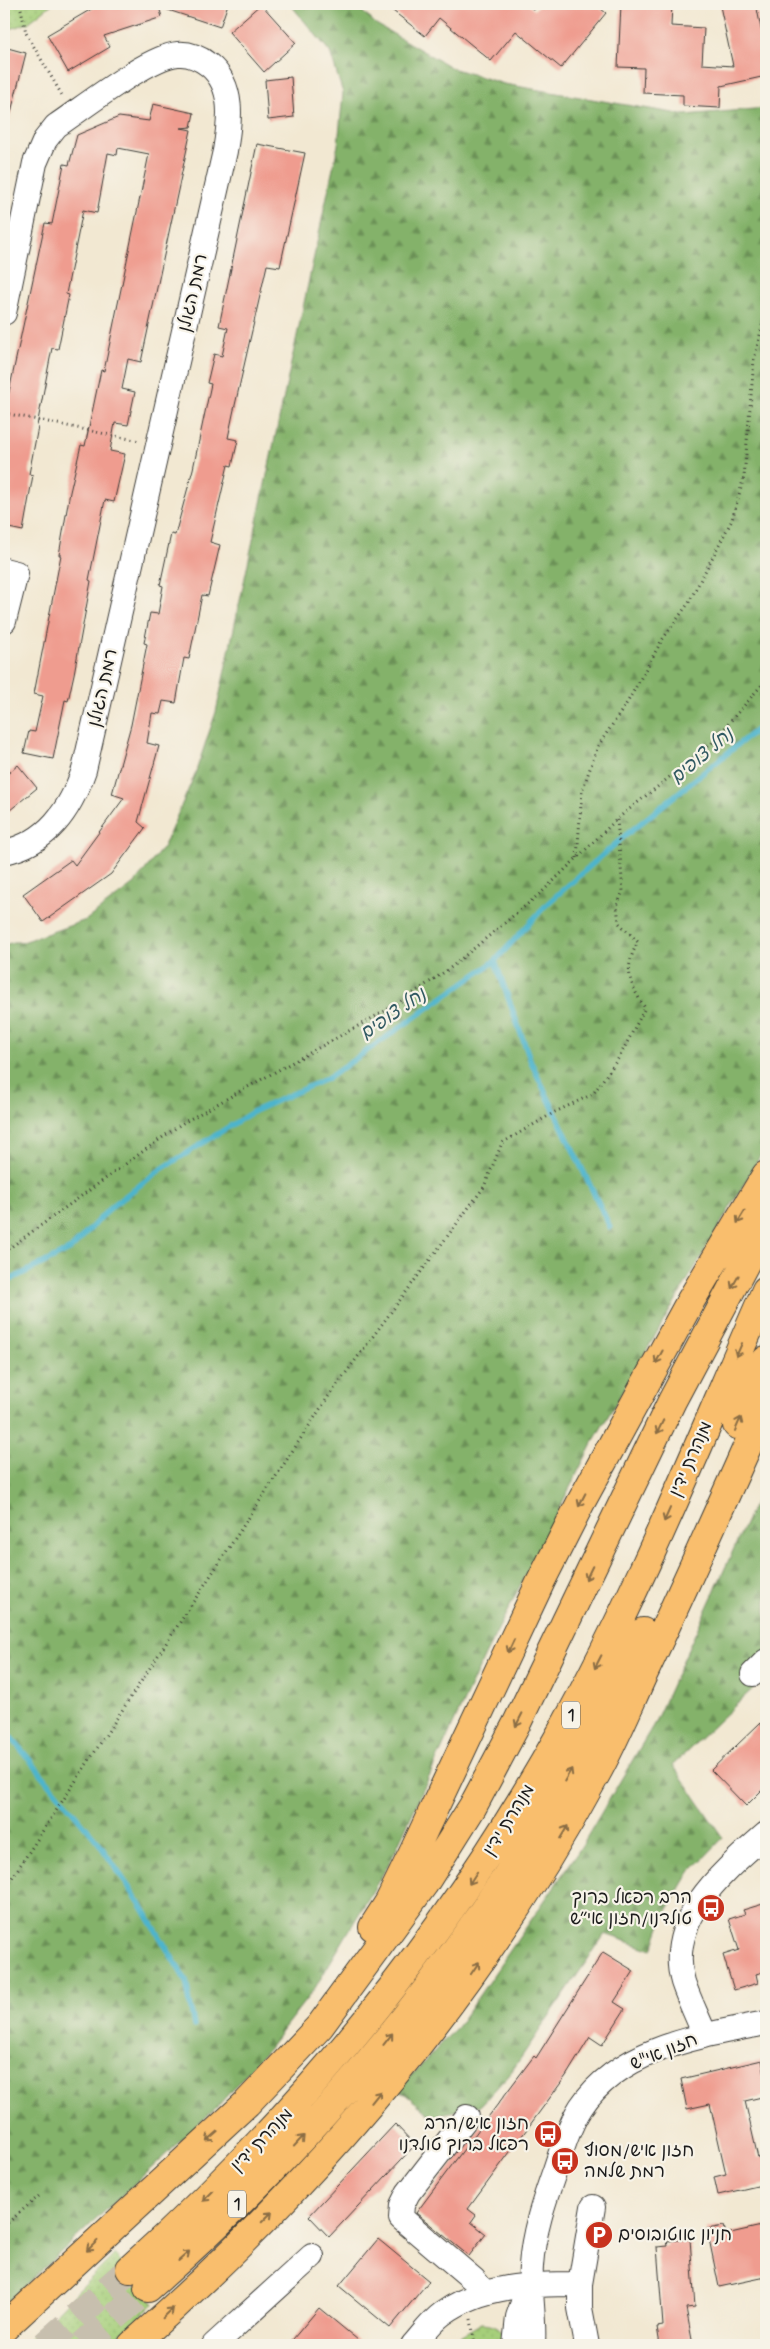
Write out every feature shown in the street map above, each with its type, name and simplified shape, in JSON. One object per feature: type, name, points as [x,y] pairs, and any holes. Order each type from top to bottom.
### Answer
[{"type":"highway","points":[[247,2103],[365,1940],[389,1902],[541,1581],[581,1502],[691,1300],[766,1175]]},
{"type":"highway","points":[[4,2328],[247,2103],[320,2026],[424,1884],[472,1806],[516,1725],[672,1401],[766,1224]]},
{"type":"highway","name":"מנהרת ידין","points":[[766,1290],[608,1642],[554,1746],[516,1812],[471,1881],[408,1969],[360,2031],[302,2098],[242,2162],[178,2225],[139,2278],[203,2239],[322,2116],[436,1978],[489,1904],[587,1743],[632,1654],[766,1360]]},
{"type":"highway","points":[[132,2345],[246,2238],[330,2151],[402,2065],[461,1989],[513,1912],[548,1858],[597,1773],[667,1626],[766,1405]]},
{"type":"street","name":"רמת הגולן","points":[[4,852],[31,843],[58,821],[77,788],[84,770],[225,151],[230,122],[225,87],[216,71],[202,60],[189,54],[176,54],[150,62],[56,126],[45,140],[35,163],[5,301]]},
{"type":"street","points":[[4,570],[16,573],[4,621]]},
{"type":"street","points":[[705,2035],[683,1981],[680,1959],[682,1938],[690,1917],[702,1898],[726,1871],[766,1834]]},
{"type":"street","name":"חזון אי\"ש","points":[[533,2345],[533,2311],[530,2284],[534,2239],[539,2218],[567,2136],[582,2106],[602,2084],[631,2062],[660,2049],[705,2035],[766,2023]]},
{"type":"street","points":[[467,2117],[408,2194],[402,2205],[401,2218],[474,2280],[484,2292]]},
{"type":"street","points":[[587,2345],[580,2308],[580,2284],[593,2206]]},
{"type":"street","points":[[214,2345],[312,2256]]},
{"type":"street","points":[[413,2345],[441,2315],[465,2300],[484,2292],[530,2284],[580,2284]]},
{"type":"street","name":"חזון אי\"ש","points":[[515,2345],[518,2317],[530,2284]]},
{"type":"path","points":[[20,4],[26,33],[73,115]]},
{"type":"path","points":[[577,858],[582,790],[598,746],[627,704],[662,640],[688,604],[732,520],[744,478],[754,360],[766,310]]},
{"type":"path","points":[[4,413],[158,445]]},
{"type":"path","points":[[4,1252],[181,1124],[394,1006],[449,969],[542,892],[617,819],[711,744],[766,680]]},
{"type":"path","points":[[4,1890],[328,1397],[484,1187],[502,1143],[555,1112],[593,1094],[620,1056],[645,1008],[632,988],[629,971],[629,958],[638,942],[619,923],[616,906],[623,891],[617,819]]},
{"type":"path","points":[[4,2226],[12,2217],[39,2196]]},
{"type":"green space","points":[[4,4],[52,4],[28,23],[4,31]]},
{"type":"green space","points":[[290,4],[354,4],[376,24],[452,68],[504,84],[685,115],[766,108],[766,1146],[593,1442],[485,1655],[391,1860],[315,1988],[270,2046],[218,2106],[4,2305],[4,945],[23,942],[86,920],[134,884],[164,846],[195,774],[216,712],[338,145],[343,93],[330,52]]},
{"type":"green space","points":[[766,1478],[766,1676],[673,1765],[723,1838],[690,1872],[664,1916],[652,1950],[605,1934],[512,2071],[481,2105],[432,2116],[399,2089],[458,2026],[578,1852],[654,1724]]},
{"type":"green space","points":[[115,2254],[154,2304],[108,2345],[24,2345]]},
{"type":"green space","points":[[482,2323],[496,2326],[502,2331],[503,2345],[444,2345]]},
{"type":"building","points":[[100,4],[228,4],[220,27],[159,7],[162,17],[104,36],[110,47],[68,72],[47,35]]},
{"type":"building","points":[[261,4],[296,43],[264,72],[229,32]]},
{"type":"building","points":[[384,4],[527,4],[534,10],[540,4],[595,4],[606,13],[561,68],[516,31],[491,61],[439,18],[425,36]]},
{"type":"building","points":[[621,4],[672,4],[671,26],[704,28],[702,64],[733,66],[720,6],[756,4],[766,53],[766,76],[721,86],[720,108],[683,106],[683,95],[643,93],[644,68],[618,67]]},
{"type":"building","points":[[4,47],[26,53],[9,120],[4,119]]},
{"type":"building","points":[[291,77],[294,117],[268,120],[265,80]]},
{"type":"building","points":[[153,104],[194,113],[191,127],[181,128],[191,130],[141,362],[128,359],[122,389],[135,392],[128,425],[115,423],[110,451],[125,454],[114,502],[105,500],[89,580],[91,581],[74,674],[68,701],[65,700],[53,759],[24,753],[29,731],[35,732],[43,696],[34,694],[61,555],[59,555],[70,492],[81,445],[85,446],[101,370],[104,371],[149,154],[118,148],[117,155],[108,153],[97,213],[83,210],[66,294],[69,295],[58,349],[52,348],[37,426],[29,474],[33,475],[23,531],[4,527],[4,415],[45,223],[52,224],[64,164],[69,165],[77,135],[119,117],[149,121]]},
{"type":"building","points":[[257,144],[305,153],[280,267],[267,265],[233,414],[228,438],[238,440],[232,466],[228,465],[210,542],[220,545],[208,596],[202,595],[189,659],[184,658],[176,703],[163,701],[160,714],[152,713],[147,743],[159,746],[138,822],[145,828],[111,874],[43,922],[23,894],[71,860],[75,865],[124,798],[112,794],[131,725],[147,644],[144,643],[150,613],[158,614],[163,586],[160,585],[171,534],[175,535],[193,469],[211,384],[207,383],[214,354],[222,356],[228,328],[219,326]]},
{"type":"building","points":[[18,765],[37,788],[4,815],[4,777]]},
{"type":"building","points":[[760,1723],[766,1730],[766,1786],[746,1806],[711,1770]]},
{"type":"building","points":[[763,1904],[766,1914],[766,1971],[756,1974],[758,1983],[734,1990],[723,1955],[739,1950],[729,1919],[745,1914],[743,1910]]},
{"type":"building","points":[[603,1952],[634,1971],[614,2002],[625,2009],[602,2045],[590,2037],[566,2076],[468,2209],[476,2215],[471,2222],[486,2234],[469,2256],[416,2213],[534,2056],[536,2058]]},
{"type":"building","points":[[762,2060],[766,2082],[766,2096],[745,2101],[758,2158],[766,2156],[766,2184],[718,2195],[714,2177],[726,2174],[710,2104],[687,2109],[681,2079]]},
{"type":"building","points":[[395,2124],[415,2145],[329,2237],[309,2216]]},
{"type":"building","points":[[766,2225],[766,2277],[719,2287],[707,2229],[724,2226],[726,2234]]},
{"type":"building","points":[[378,2239],[429,2281],[390,2328],[339,2286]]},
{"type":"building","points":[[690,2239],[695,2307],[686,2308],[693,2345],[660,2345],[657,2327],[663,2326],[657,2247],[668,2246],[667,2241]]},
{"type":"building","points":[[319,2308],[364,2345],[288,2345]]},
{"type":"waterway","name":"נחל צופים","points":[[4,1283],[71,1249],[112,1206],[160,1170],[254,1111],[328,1078],[495,961],[548,903],[621,839],[766,722]]},
{"type":"waterway","points":[[495,961],[531,1062],[610,1227]]},
{"type":"waterway","points":[[4,1729],[98,1842],[141,1905],[186,1981],[194,2026]]},
{"type":"tunnel","points":[[45,2345],[130,2269]]},
{"type":"tunnel","points":[[83,2345],[148,2288]]},
{"type":"place","name":"הרב רפאל ברוך טולדנו/חזון אי״ש","points":[[711,1908]]},
{"type":"place","name":"חזון איש/הרב רפאל ברוך טולדנו","points":[[548,2134]]},
{"type":"place","name":"חזון איש/מסוף רמת שלמה","points":[[565,2161]]},
{"type":"place","name":"חניון אוטובוסים","points":[[599,2235]]}]
